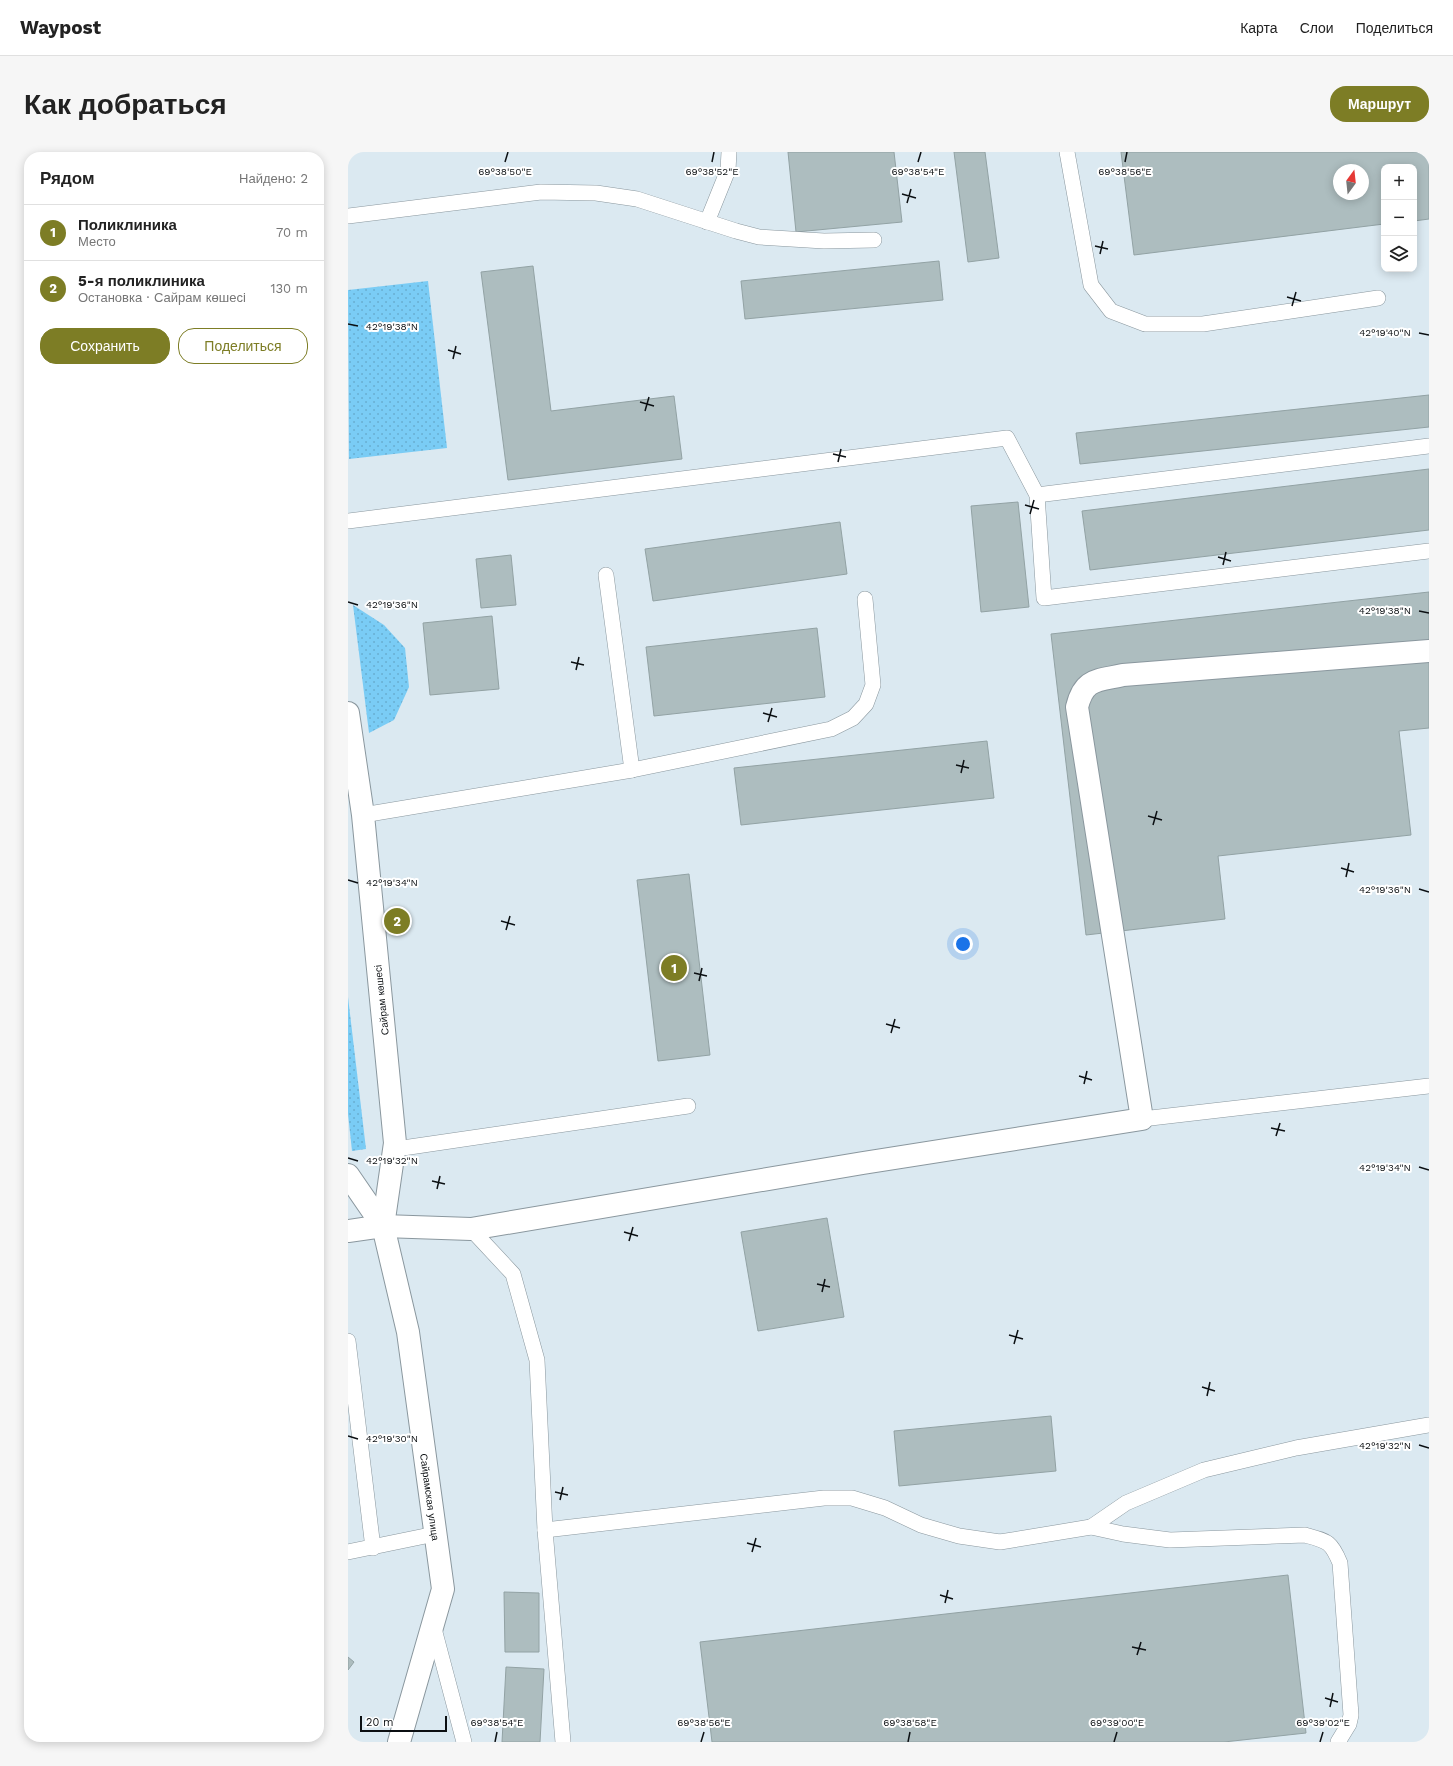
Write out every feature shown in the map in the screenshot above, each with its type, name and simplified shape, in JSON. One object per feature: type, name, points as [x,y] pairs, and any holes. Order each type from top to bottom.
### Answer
[{"type":"street","points":[[348,1231],[383,1226],[471,1229],[863,1163],[1142,1119],[1077,708],[1080,694],[1089,683],[1123,675],[1429,651]]},
{"type":"street","name":"Сайрам көшесі","points":[[348,713],[363,815],[396,1149],[383,1226]]},
{"type":"street","points":[[348,1175],[383,1226]]},
{"type":"street","name":"Сайрамская улица","points":[[383,1226],[408,1332],[443,1589],[398,1742]]},
{"type":"lane","points":[[707,222],[728,170],[729,152]]},
{"type":"lane","points":[[1067,152],[1091,285],[1111,310],[1145,324],[1203,324],[1378,298]]},
{"type":"lane","points":[[348,216],[541,192],[596,193],[637,199],[759,237],[824,241],[874,240]]},
{"type":"lane","points":[[348,521],[1007,438],[1037,495],[1044,598],[1429,552]]},
{"type":"lane","points":[[1037,495],[1429,446]]},
{"type":"lane","points":[[606,575],[632,770]]},
{"type":"lane","points":[[363,815],[632,770],[831,729],[854,718],[866,704],[873,685],[865,598]]},
{"type":"lane","points":[[1142,1119],[1429,1086]]},
{"type":"lane","points":[[396,1149],[688,1106]]},
{"type":"lane","points":[[471,1229],[514,1274],[536,1360],[545,1530],[563,1742]]},
{"type":"lane","points":[[348,1342],[372,1548]]},
{"type":"lane","points":[[1090,1527],[1126,1503],[1204,1470],[1296,1448],[1429,1425]]},
{"type":"lane","points":[[545,1530],[824,1498],[852,1498],[885,1508],[921,1525],[951,1534],[1000,1542],[1090,1527],[1123,1534],[1170,1540],[1306,1535],[1321,1539],[1334,1547],[1340,1563],[1351,1715],[1349,1724],[1338,1742]]},
{"type":"lane","points":[[348,1552],[436,1534]]},
{"type":"lane","points":[[433,1624],[464,1742]]},
{"type":"shaded area","points":[[428,281],[447,448],[349,459],[348,290]]},
{"type":"shaded area","points":[[353,605],[384,625],[405,648],[409,687],[394,720],[369,733]]},
{"type":"shaded area","points":[[348,997],[366,1149],[352,1151],[348,1114]]},
{"type":"building","points":[[788,152],[894,152],[902,222],[796,232]]},
{"type":"building","points":[[954,152],[985,152],[999,258],[968,262]]},
{"type":"building","points":[[1121,152],[1429,152],[1429,219],[1417,221],[1417,164],[1381,164],[1381,224],[1134,255]]},
{"type":"building","points":[[939,261],[943,300],[745,319],[741,281]]},
{"type":"building","points":[[533,266],[551,411],[674,396],[682,459],[508,480],[481,272]]},
{"type":"building","points":[[1429,395],[1429,427],[1080,464],[1076,433]]},
{"type":"building","points":[[1429,469],[1429,530],[1090,570],[1082,511]]},
{"type":"building","points":[[1018,502],[1029,607],[981,612],[971,506]]},
{"type":"building","points":[[840,522],[847,574],[653,601],[645,549]]},
{"type":"building","points":[[511,555],[516,605],[481,608],[476,559]]},
{"type":"building","points":[[1429,592],[1429,728],[1399,731],[1411,835],[1218,856],[1225,919],[1086,935],[1051,634]]},
{"type":"building","points":[[492,616],[499,689],[430,695],[423,623]]},
{"type":"building","points":[[817,628],[825,697],[654,716],[646,647]]},
{"type":"building","points":[[987,741],[994,798],[741,825],[734,768]]},
{"type":"building","points":[[689,874],[710,1055],[658,1061],[637,880]]},
{"type":"building","points":[[827,1218],[844,1317],[758,1331],[741,1232]]},
{"type":"building","points":[[1051,1416],[1056,1471],[899,1486],[894,1431]]},
{"type":"building","points":[[1288,1575],[1306,1733],[1224,1742],[712,1742],[700,1642]]},
{"type":"building","points":[[504,1592],[539,1593],[539,1652],[505,1652]]},
{"type":"building","points":[[348,1657],[354,1662],[348,1670]]},
{"type":"building","points":[[506,1667],[544,1669],[540,1742],[502,1742]]},
{"type":"place","name":"5-я поликлиника","points":[[397,921]]},
{"type":"place","name":"Поликлиника","points":[[674,968]]}]
